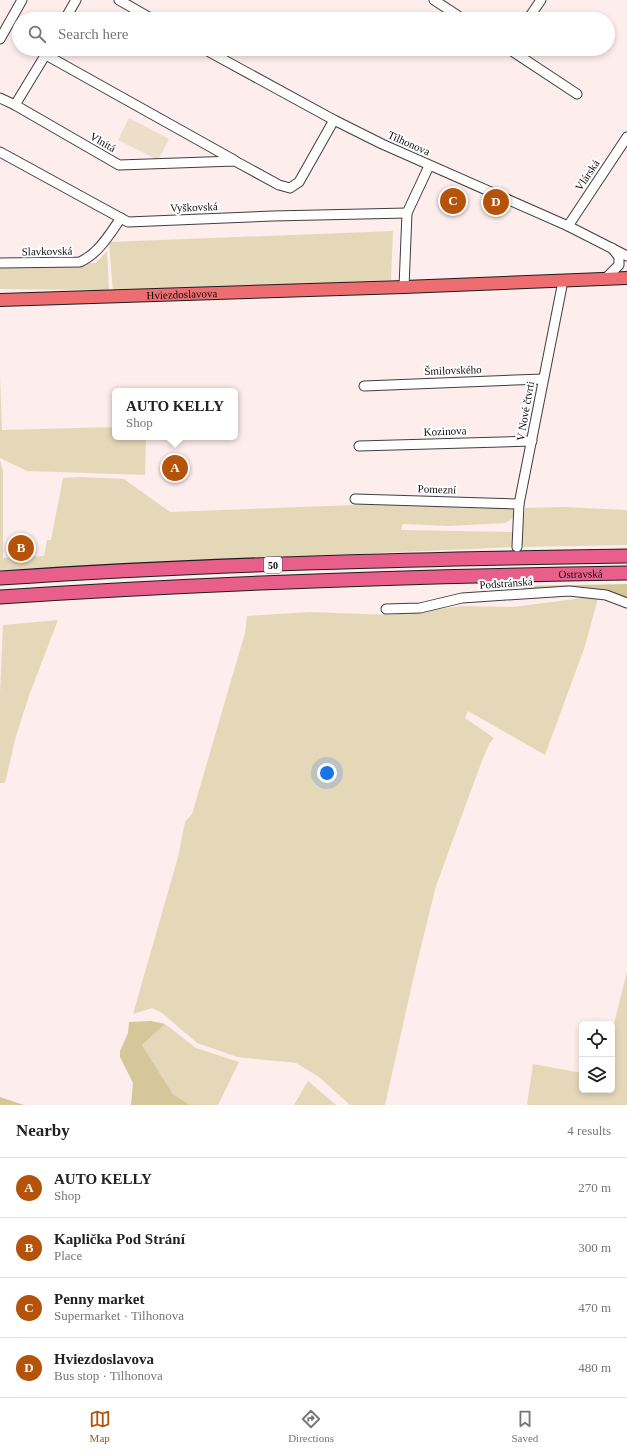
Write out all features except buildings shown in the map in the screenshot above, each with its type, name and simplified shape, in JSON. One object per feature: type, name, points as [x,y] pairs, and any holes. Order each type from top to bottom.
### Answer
[{"type":"highway","name":"Ostravská","points":[[0,578],[82,573],[462,558],[627,556]]},
{"type":"highway","name":"Ostravská","points":[[0,597],[82,591],[534,574],[627,573]]},
{"type":"main road","name":"Hviezdoslavova","points":[[0,300],[627,278]]},
{"type":"street","points":[[15,12],[22,0]]},
{"type":"street","points":[[69,12],[76,0]]},
{"type":"street","points":[[119,0],[140,12]]},
{"type":"street","points":[[533,12],[541,0]]},
{"type":"street","points":[[437,1],[453,12]]},
{"type":"street","points":[[0,39],[12,18]]},
{"type":"street","points":[[15,105],[45,56]]},
{"type":"street","points":[[54,56],[235,161],[279,185],[290,188],[299,182],[334,120]]},
{"type":"street","name":"Tilhonova","points":[[217,56],[334,120],[429,166],[568,226],[610,246],[627,256]]},
{"type":"street","points":[[520,56],[577,94]]},
{"type":"street","name":"Vlnitá","points":[[0,98],[15,105],[119,165],[235,161]]},
{"type":"street","name":"Vlárská","points":[[568,226],[627,137]]},
{"type":"street","name":"Vyškovská","points":[[0,152],[128,222],[273,216],[407,213]]},
{"type":"street","points":[[404,287],[407,213],[429,166]]},
{"type":"street","name":"Slavkovská","points":[[0,263],[80,262],[90,258],[103,244],[121,218]]},
{"type":"street","points":[[605,279],[619,265],[618,255],[610,246]]},
{"type":"street","name":"Tilhonova","points":[[610,246],[627,252]]},
{"type":"street","name":"V Nové čtvrti","points":[[517,547],[519,504],[563,281]]},
{"type":"street","name":"Šmilovského","points":[[364,386],[543,379]]},
{"type":"street","name":"Kozinova","points":[[359,446],[532,441]]},
{"type":"street","name":"Pomezní","points":[[355,499],[519,504]]},
{"type":"street","name":"Podstránská","points":[[386,609],[420,608],[462,598],[518,590],[569,591],[606,595],[627,603]]},
{"type":"shaded area","points":[[129,118],[169,139],[158,160],[118,140]]},
{"type":"shaded area","points":[[393,231],[391,280],[113,292],[109,242]]},
{"type":"shaded area","points":[[107,251],[109,290],[0,289],[0,264],[96,263]]},
{"type":"shaded area","points":[[0,375],[2,430],[112,427],[112,440],[146,440],[145,475],[27,471],[0,458]]},
{"type":"shaded area","points":[[0,460],[3,471],[3,558],[44,556],[47,540],[51,540],[63,478],[83,477],[124,479],[170,512],[355,505],[355,501],[516,508],[512,519],[505,523],[448,526],[403,524],[401,530],[513,532],[513,547],[0,570]]},
{"type":"shaded area","points":[[563,507],[627,510],[627,545],[521,547],[525,508]]},
{"type":"shaded area","points":[[627,584],[627,600],[524,590],[523,586]]},
{"type":"shaded area","points":[[584,596],[598,598],[585,646],[545,755],[468,711],[465,718],[494,738],[489,744],[480,766],[436,886],[385,1105],[350,1105],[319,1077],[296,1063],[237,1057],[197,1043],[162,1013],[152,1008],[133,1014],[178,857],[185,822],[192,814],[245,633],[247,616],[310,612],[391,615],[462,606],[512,607],[583,598]]},
{"type":"shaded area","points":[[58,620],[30,693],[16,736],[5,783],[0,783],[0,693],[3,625]]},
{"type":"shaded area","points":[[627,971],[627,1105],[527,1105],[533,1064],[579,1072],[579,1093],[615,1093],[615,1021]]},
{"type":"shaded area","points":[[151,1021],[165,1024],[142,1045],[173,1094],[190,1105],[131,1105],[133,1083],[120,1057],[120,1051],[128,1033],[129,1022]]},
{"type":"shaded area","points":[[165,1024],[196,1048],[239,1062],[218,1105],[190,1105],[173,1094],[142,1045]]},
{"type":"shaded area","points":[[308,1081],[336,1105],[294,1105]]},
{"type":"shaded area","points":[[0,1097],[24,1105],[0,1105]]},
{"type":"place","name":"Penny market","points":[[453,201]]},
{"type":"place","name":"Hviezdoslavova","points":[[496,202]]},
{"type":"place","name":"AUTO KELLY","points":[[175,468]]},
{"type":"place","name":"Kaplička Pod Strání","points":[[21,548]]}]
